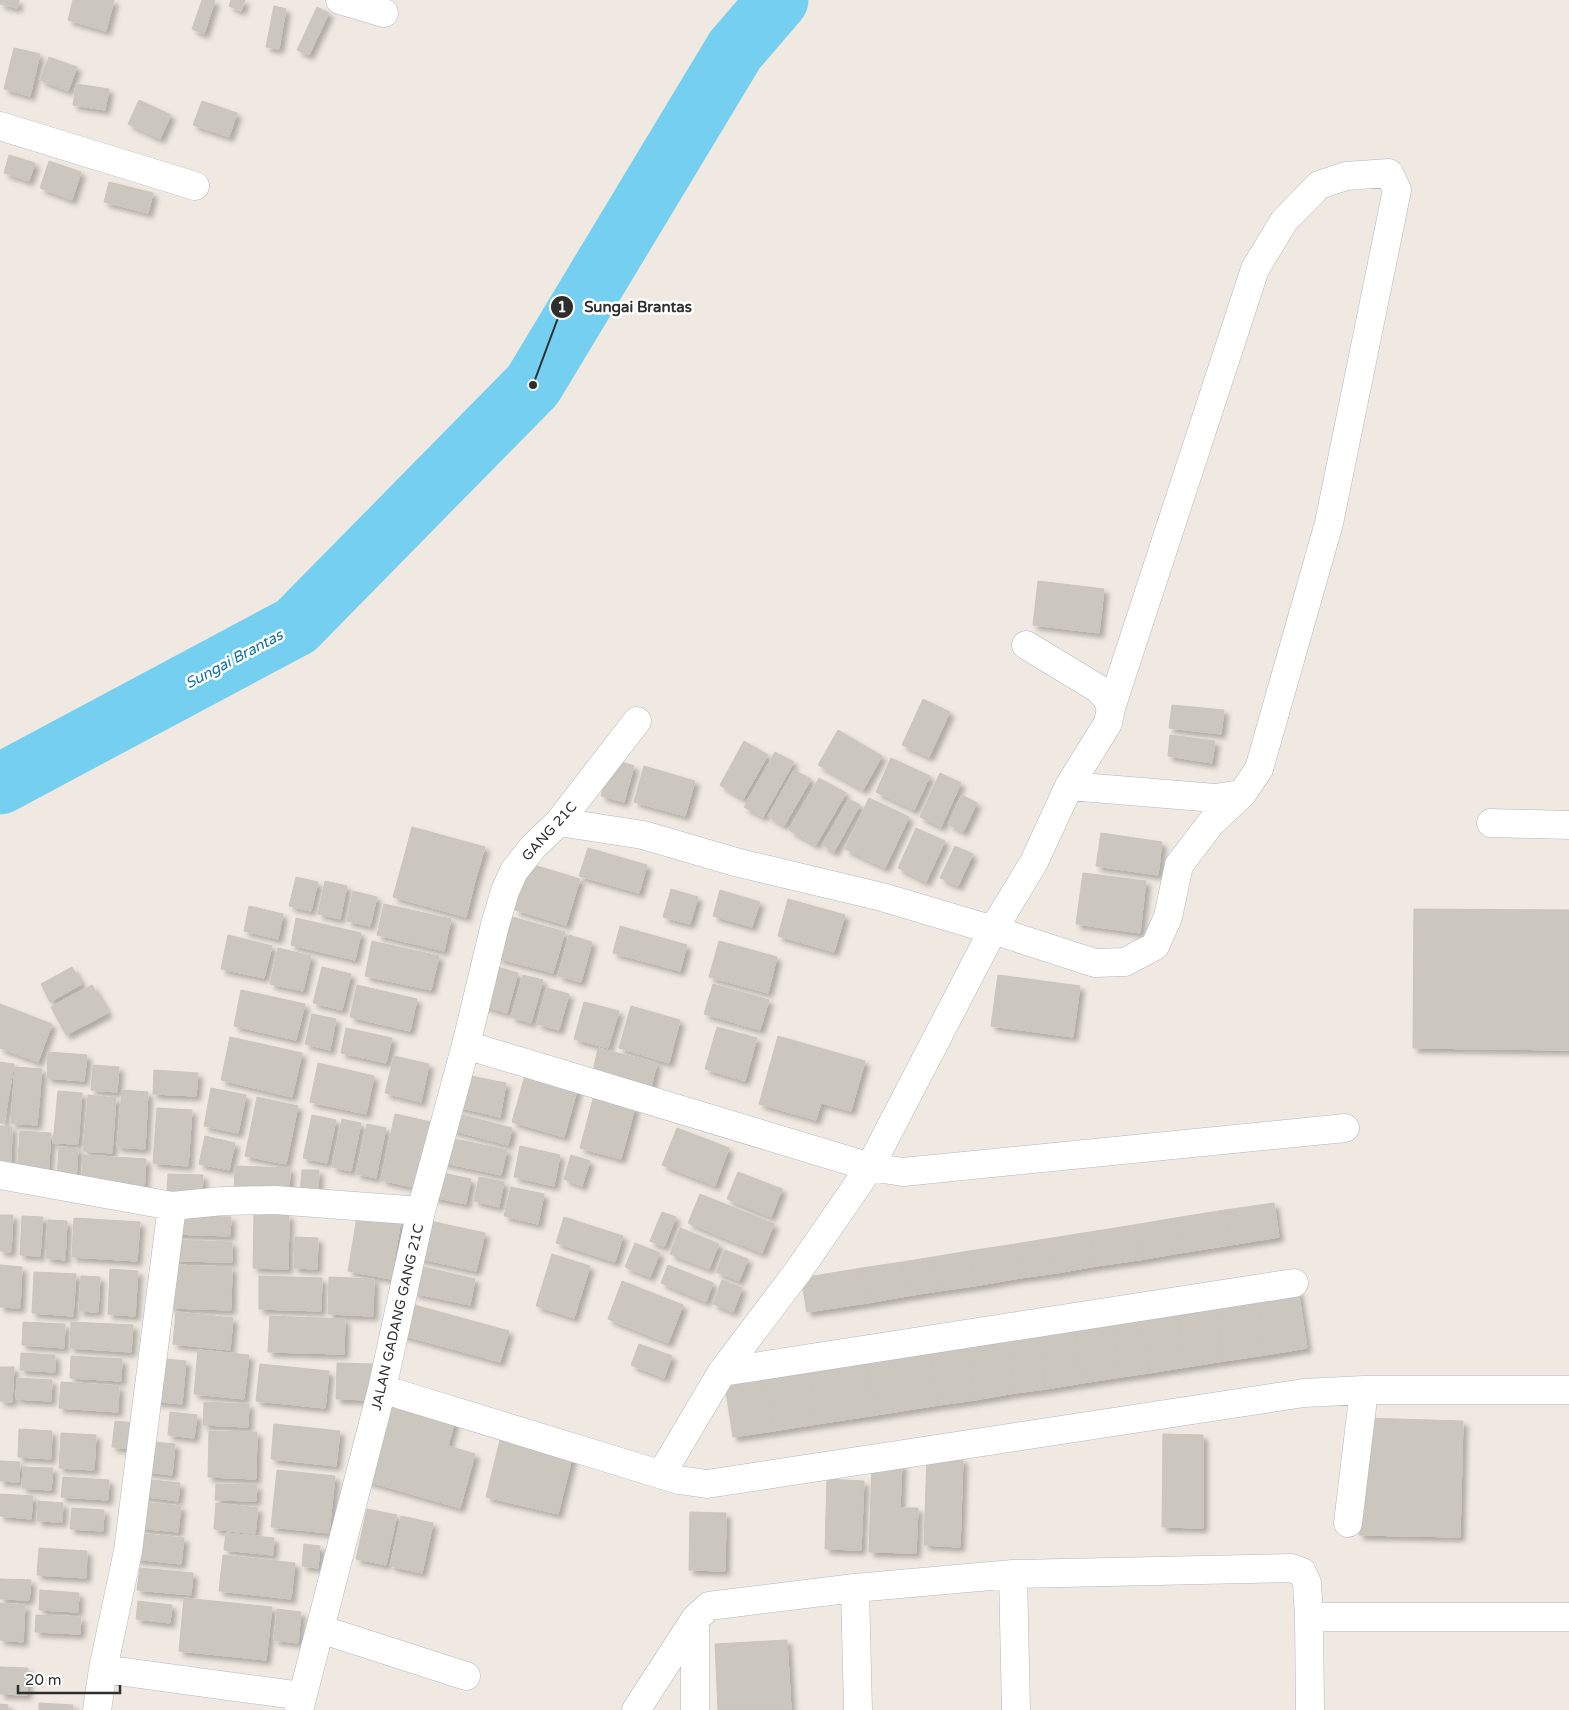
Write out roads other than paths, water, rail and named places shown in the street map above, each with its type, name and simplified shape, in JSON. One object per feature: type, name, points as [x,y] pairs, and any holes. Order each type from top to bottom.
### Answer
[{"type":"street","points":[[340,0],[384,13]]},
{"type":"street","points":[[0,126],[195,186]]},
{"type":"street","points":[[559,822],[643,835],[739,863],[882,897],[993,930],[1095,963],[1125,962],[1155,946],[1168,917],[1179,865],[1211,823],[1242,794],[1259,769],[1329,523],[1397,190],[1389,173],[1346,176],[1319,185],[1284,221],[1255,269],[1111,708],[1108,723],[1069,786],[1034,862],[993,930],[870,1168],[799,1270],[722,1372],[662,1473]]},
{"type":"street","points":[[1026,645],[1097,688],[1106,697],[1111,708]]},
{"type":"street","name":"GANG 21C","points":[[495,925],[505,891],[514,871],[533,846],[559,822],[636,721]]},
{"type":"street","points":[[1069,786],[1215,798],[1242,794]]},
{"type":"street","points":[[1491,823],[1569,824]]},
{"type":"street","name":"JALAN GADANG GANG 21C","points":[[300,1703],[382,1389],[421,1211],[466,1044],[495,925]]},
{"type":"street","points":[[466,1044],[870,1168],[903,1172],[1345,1128]]},
{"type":"street","points":[[0,1175],[172,1206],[223,1201],[275,1200],[421,1211]]},
{"type":"street","points":[[97,1710],[103,1669],[128,1551],[172,1206]]},
{"type":"street","points":[[722,1372],[1294,1283]]},
{"type":"street","points":[[382,1389],[686,1481],[707,1484],[1304,1394],[1364,1390],[1569,1390]]},
{"type":"street","points":[[1348,1524],[1364,1390]]},
{"type":"street","points":[[636,1710],[695,1619],[709,1606],[856,1588],[1013,1574],[1290,1568],[1302,1572],[1307,1583],[1310,1710]]},
{"type":"street","points":[[1013,1574],[1016,1710]]},
{"type":"street","points":[[856,1588],[858,1710]]},
{"type":"street","points":[[1309,1617],[1569,1617]]},
{"type":"street","points":[[695,1619],[695,1710]]},
{"type":"street","points":[[320,1630],[466,1676]]},
{"type":"street","points":[[103,1669],[300,1703]]},
{"type":"waterway","name":"Sungai Brantas","points":[[0,784],[296,626],[533,385],[735,50],[778,0]]},
{"type":"place","name":"Sungai Brantas","points":[[533,385]]}]
